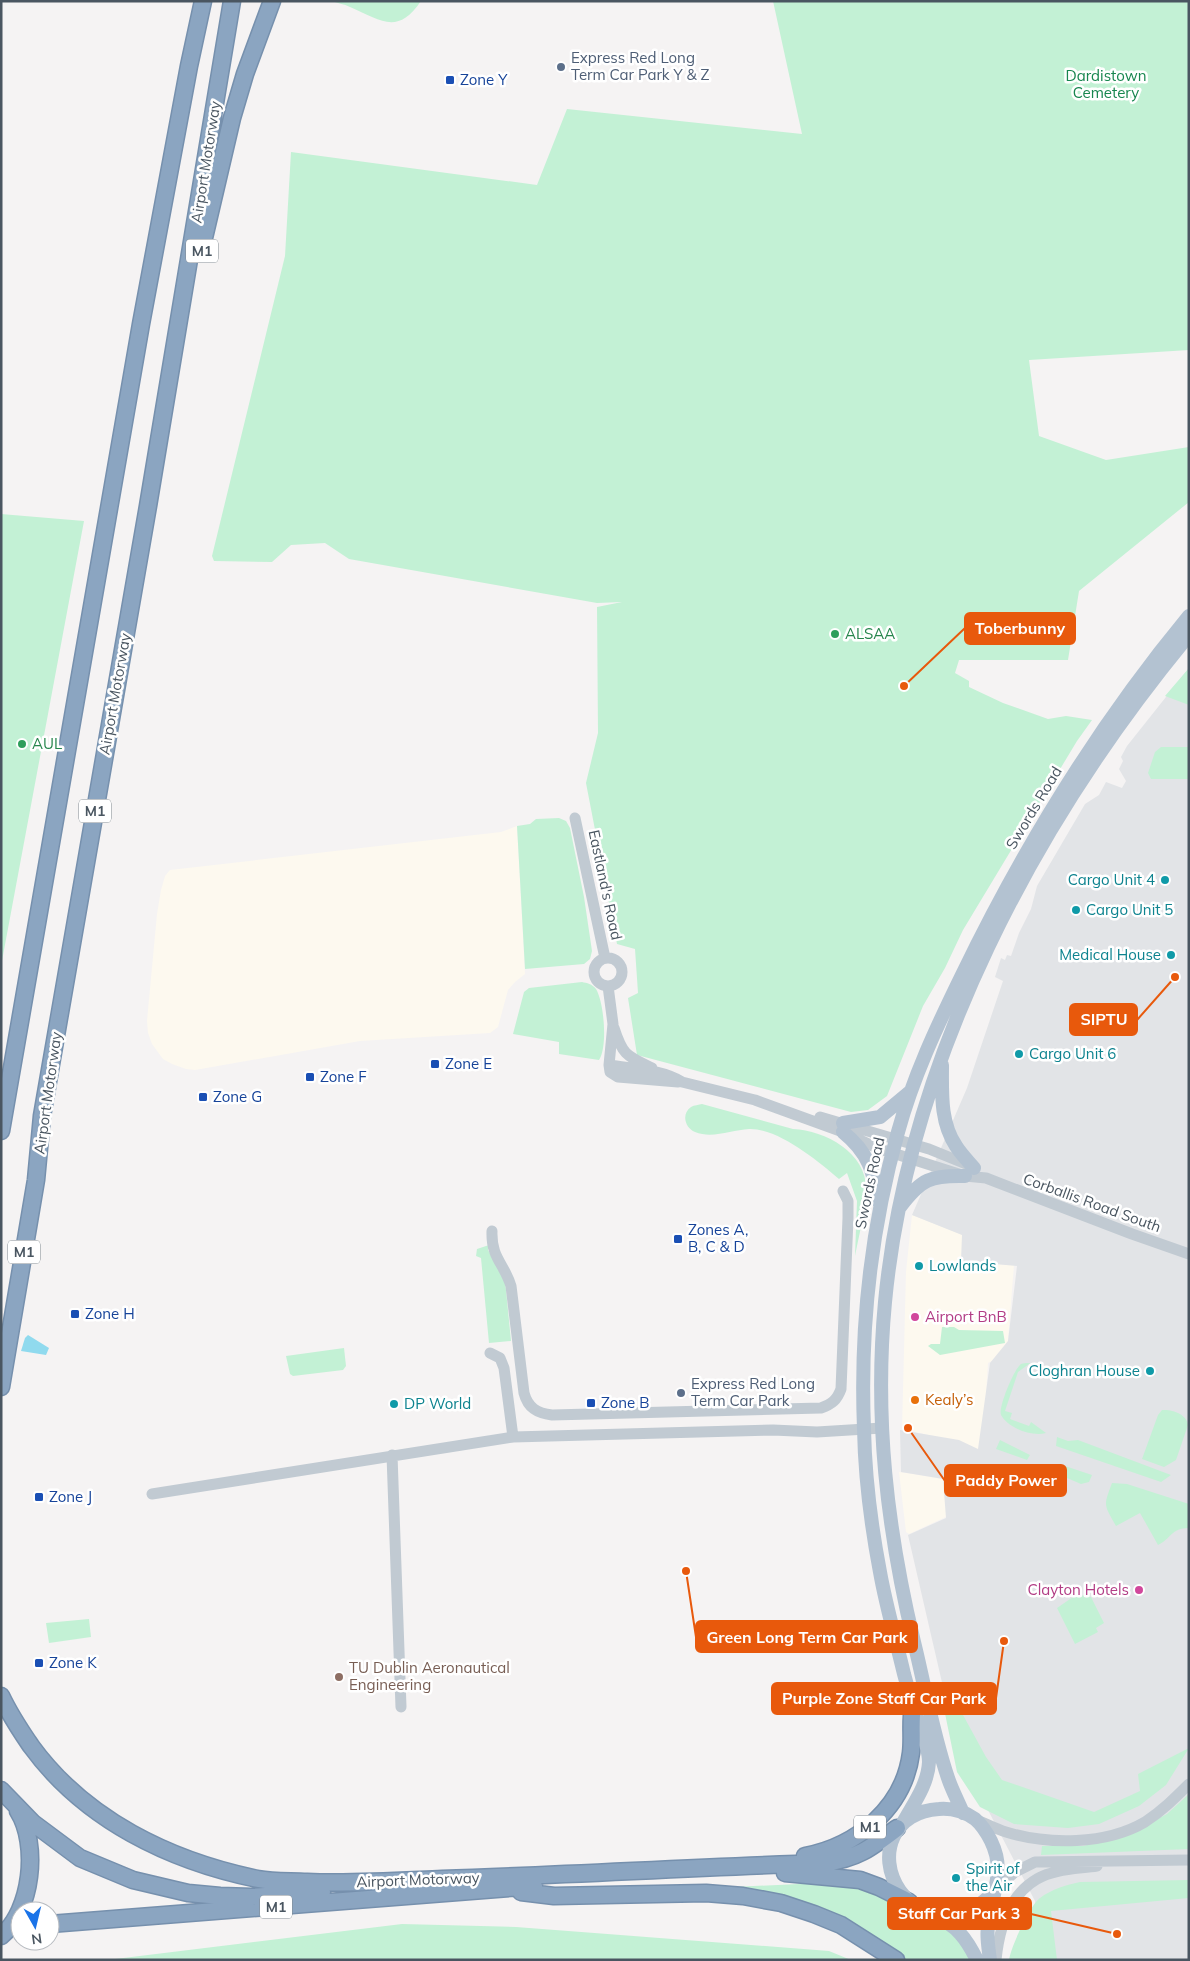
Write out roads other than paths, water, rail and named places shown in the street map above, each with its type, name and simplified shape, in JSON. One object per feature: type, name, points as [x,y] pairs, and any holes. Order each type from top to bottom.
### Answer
[{"type":"highway","points":[[189,66],[196,1]]},
{"type":"highway","name":"M1","points":[[1,1130],[140,334],[189,66],[203,1]]},
{"type":"highway","name":"Airport Motorway","points":[[1,1387],[36,1180],[42,1116],[148,506],[232,1]]},
{"type":"highway","name":"M1","points":[[148,506],[216,181],[245,74],[272,1]]},
{"type":"highway","name":"M1","points":[[1,1336],[42,1116]]},
{"type":"highway","name":"Airport Motorway","points":[[1,1696],[22,1733],[40,1758],[82,1800],[137,1837],[153,1845],[193,1862],[261,1880],[341,1883],[524,1877],[841,1861],[856,1856],[874,1846],[900,1825]]},
{"type":"highway","name":"M1","points":[[746,1866],[824,1852],[853,1839],[880,1817],[902,1786],[911,1753],[910,1720],[913,1707]]},
{"type":"highway","points":[[5,1794],[22,1817],[27,1838],[30,1859],[23,1901]]},
{"type":"highway","name":"M1","points":[[5,1794],[33,1823],[80,1858],[133,1880],[188,1893],[252,1897],[524,1877]]},
{"type":"highway","name":"Airport Motorway","points":[[60,1923],[502,1890],[556,1884],[780,1873],[860,1880],[909,1902]]},
{"type":"highway","name":"M1","points":[[502,1890],[554,1896],[697,1893],[743,1896],[781,1903],[841,1925],[896,1960]]},
{"type":"main road","name":"Swords Road","points":[[900,1825],[922,1788],[929,1763],[927,1749],[913,1707],[880,1574],[870,1516],[864,1429],[866,1328],[872,1269],[880,1208],[894,1146],[910,1091],[943,1014],[1018,866],[1050,812],[1112,716],[1160,651],[1189,616]]},
{"type":"main road","name":"Swords Road","points":[[963,1813],[948,1780],[940,1750],[899,1579],[889,1521],[882,1428],[884,1312],[898,1211],[911,1151],[941,1057],[986,953],[1029,870],[1092,765],[1159,671],[1189,635]]},
{"type":"main road","points":[[898,1211],[912,1190],[921,1183],[932,1177],[969,1172],[947,1130],[942,1109],[941,1057]]},
{"type":"main road","points":[[880,1208],[872,1169],[868,1160],[843,1128],[880,1117],[887,1113],[910,1091]]},
{"type":"main road","points":[[977,1960],[968,1942],[958,1930],[909,1902],[894,1880],[890,1870],[892,1842],[900,1825],[917,1813],[943,1809],[963,1813],[976,1820],[987,1833],[998,1862],[998,1877],[988,1933],[990,1960]]},
{"type":"main road","points":[[929,1913],[948,1916],[960,1914],[973,1909],[995,1890]]},
{"type":"street","name":"Eastland's Road","points":[[576,818],[605,958]]},
{"type":"street","points":[[605,958],[614,959],[622,970],[620,979],[613,985],[608,986],[599,983],[594,975],[597,962],[605,958]]},
{"type":"street","points":[[608,986],[613,1024],[610,1072],[618,1077],[672,1083],[682,1082]]},
{"type":"street","points":[[613,1024],[624,1052],[630,1058],[662,1073]]},
{"type":"street","points":[[609,1065],[662,1073],[682,1082],[755,1100],[775,1108],[843,1128],[866,1144],[894,1146]]},
{"type":"street","name":"Corballis Road South","points":[[894,1146],[986,1178],[1189,1254]]},
{"type":"street","points":[[492,1231],[493,1252],[508,1276],[511,1286],[524,1393],[527,1403],[542,1414],[821,1408],[830,1405],[837,1399],[841,1389],[848,1218],[848,1201],[843,1190]]},
{"type":"street","points":[[490,1353],[500,1358],[504,1368],[513,1437]]},
{"type":"street","points":[[152,1494],[513,1437],[882,1428]]},
{"type":"street","points":[[392,1456],[401,1707]]},
{"type":"street","points":[[976,1820],[1006,1832],[1036,1838],[1093,1838],[1127,1830],[1144,1823],[1162,1810],[1189,1784]]},
{"type":"street","points":[[995,1890],[1015,1872],[1035,1862],[1070,1860],[1120,1862],[1189,1860]]},
{"type":"street","points":[[996,1960],[1003,1926],[1010,1907],[1029,1885],[1037,1879],[1050,1874],[1120,1862]]},
{"type":"water","points":[[28,1335],[49,1348],[46,1355],[21,1351],[25,1338]]},
{"type":"place","name":"Express Red Long Term Car Park Y & Z","points":[[561,67]]},
{"type":"place","name":"Zone Y","points":[[450,80]]},
{"type":"place","name":"ALSAA","points":[[835,634]]},
{"type":"place","name":"Toberbunny","points":[[904,686]]},
{"type":"place","name":"AUL","points":[[22,744]]},
{"type":"place","name":"Cargo Unit 4","points":[[1165,880]]},
{"type":"place","name":"Cargo Unit 5","points":[[1076,910]]},
{"type":"place","name":"Medical House","points":[[1171,955]]},
{"type":"place","name":"SIPTU","points":[[1175,977]]},
{"type":"place","name":"Cargo Unit 6","points":[[1019,1054]]},
{"type":"place","name":"Zone E","points":[[435,1064]]},
{"type":"place","name":"Zone F","points":[[310,1077]]},
{"type":"place","name":"Zone G","points":[[203,1097]]},
{"type":"place","name":"Zones A, B, C & D","points":[[678,1239]]},
{"type":"place","name":"Lowlands","points":[[919,1266]]},
{"type":"place","name":"Zone H","points":[[75,1314]]},
{"type":"place","name":"Airport BnB","points":[[915,1317]]},
{"type":"place","name":"Cloghran House","points":[[1150,1371]]},
{"type":"place","name":"Express Red Long Term Car Park","points":[[681,1393]]},
{"type":"place","name":"Kealy’s","points":[[915,1400]]},
{"type":"place","name":"Zone B","points":[[591,1403]]},
{"type":"place","name":"DP World","points":[[394,1404]]},
{"type":"place","name":"Paddy Power","points":[[908,1428]]},
{"type":"place","name":"Zone J","points":[[39,1497]]},
{"type":"place","name":"Green Long Term Car Park","points":[[686,1571]]},
{"type":"place","name":"Clayton Hotels","points":[[1139,1590]]},
{"type":"place","name":"Purple Zone Staff Car Park","points":[[1004,1641]]},
{"type":"place","name":"Zone K","points":[[39,1663]]},
{"type":"place","name":"TU Dublin Aeronautical Engineering","points":[[339,1677]]},
{"type":"place","name":"Spirit of the Air","points":[[956,1878]]},
{"type":"place","name":"Staff Car Park 3","points":[[1117,1934]]},
{"type":"park label","name":"Dardistown Cemetery","points":[[1106,84]]}]
